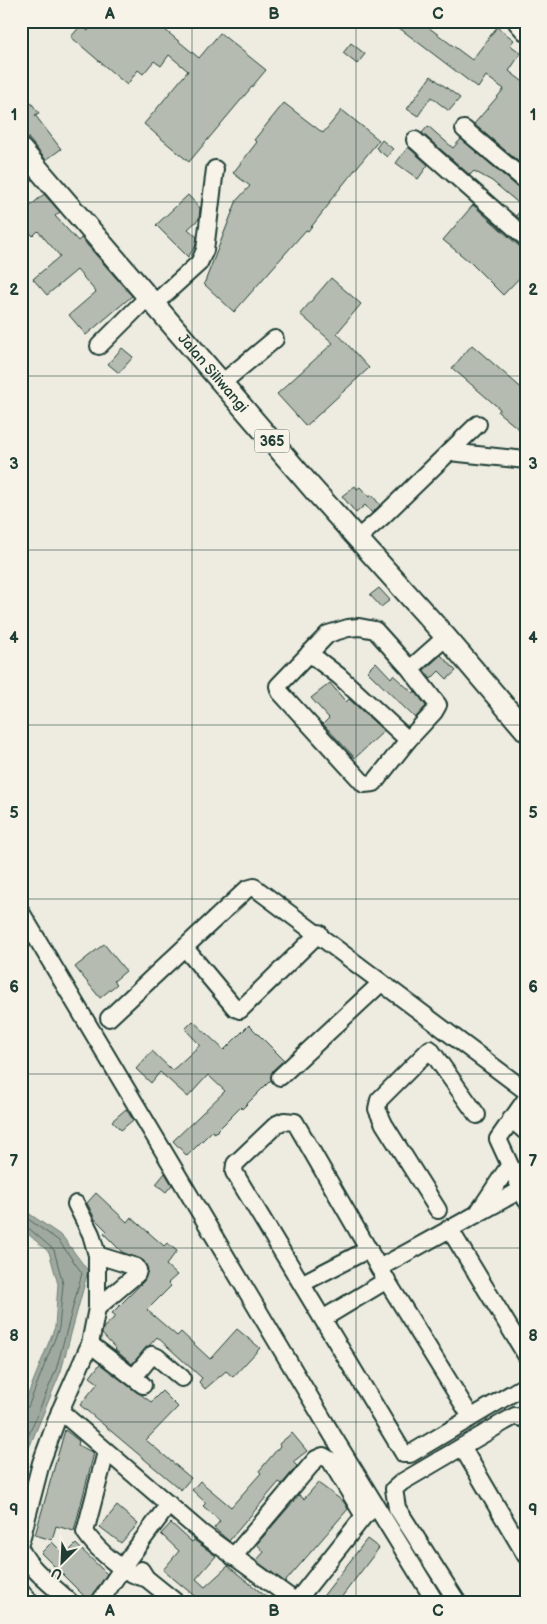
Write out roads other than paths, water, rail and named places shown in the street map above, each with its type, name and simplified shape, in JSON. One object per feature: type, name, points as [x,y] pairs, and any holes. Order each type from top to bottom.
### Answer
[{"type":"main road","points":[[518,21],[526,30]]},
{"type":"main road","name":"Jalan Siliwangi","points":[[21,150],[526,730]]},
{"type":"street","points":[[464,129],[526,181]]},
{"type":"street","points":[[415,140],[526,238]]},
{"type":"street","points":[[99,346],[152,300],[199,263],[206,250],[215,169]]},
{"type":"street","points":[[222,383],[274,339]]},
{"type":"street","points":[[358,538],[478,424]]},
{"type":"street","points":[[449,452],[526,460]]},
{"type":"street","points":[[359,627],[375,630],[410,669],[438,705],[374,783],[364,784],[280,692],[278,686],[281,680],[328,634],[348,628],[359,627]]},
{"type":"street","points":[[410,669],[446,637]]},
{"type":"street","points":[[309,653],[339,676],[408,740]]},
{"type":"street","points":[[109,1018],[247,889],[254,887],[319,933],[381,983],[448,1031],[526,1091]]},
{"type":"street","points":[[21,912],[370,1511]]},
{"type":"street","points":[[185,948],[235,1008],[240,1010],[319,933]]},
{"type":"street","points":[[280,1078],[381,983]]},
{"type":"street","points":[[438,1210],[384,1124],[377,1109],[379,1100],[384,1094],[448,1031]]},
{"type":"street","points":[[430,1049],[477,1115]]},
{"type":"street","points":[[324,1318],[449,1228],[479,1211],[524,1193],[509,1166],[498,1140],[526,1099]]},
{"type":"street","points":[[511,1119],[526,1132]]},
{"type":"street","points":[[471,1418],[383,1274],[295,1122],[284,1121],[277,1124],[233,1168],[405,1455],[471,1418],[526,1385]]},
{"type":"street","points":[[479,1211],[509,1166]]},
{"type":"street","points":[[21,1540],[41,1463],[60,1411],[90,1344],[96,1308],[97,1255],[91,1234],[76,1204]]},
{"type":"street","points":[[449,1228],[526,1355]]},
{"type":"street","points":[[303,1284],[369,1249]]},
{"type":"street","points":[[96,1308],[137,1274],[138,1270],[136,1266],[97,1255]]},
{"type":"street","points":[[90,1344],[138,1381],[152,1355],[182,1378]]},
{"type":"street","points":[[60,1411],[203,1534],[295,1602],[370,1511]]},
{"type":"street","points":[[458,1603],[398,1508],[394,1497],[394,1489],[402,1482],[515,1416],[526,1419]]},
{"type":"street","points":[[462,1446],[526,1556]]},
{"type":"street","points":[[106,1452],[85,1532],[126,1563],[138,1577],[146,1578],[178,1603]]},
{"type":"street","points":[[233,1558],[316,1459],[323,1456],[330,1460],[370,1511],[436,1603]]},
{"type":"street","points":[[99,1603],[169,1504]]},
{"type":"street","points":[[21,1550],[37,1570],[71,1603]]},
{"type":"street","points":[[21,1592],[31,1603]]},
{"type":"water","points":[[21,1208],[63,1237],[88,1271],[61,1371],[21,1467],[21,1412],[55,1327],[58,1284],[49,1252],[21,1228]]}]
